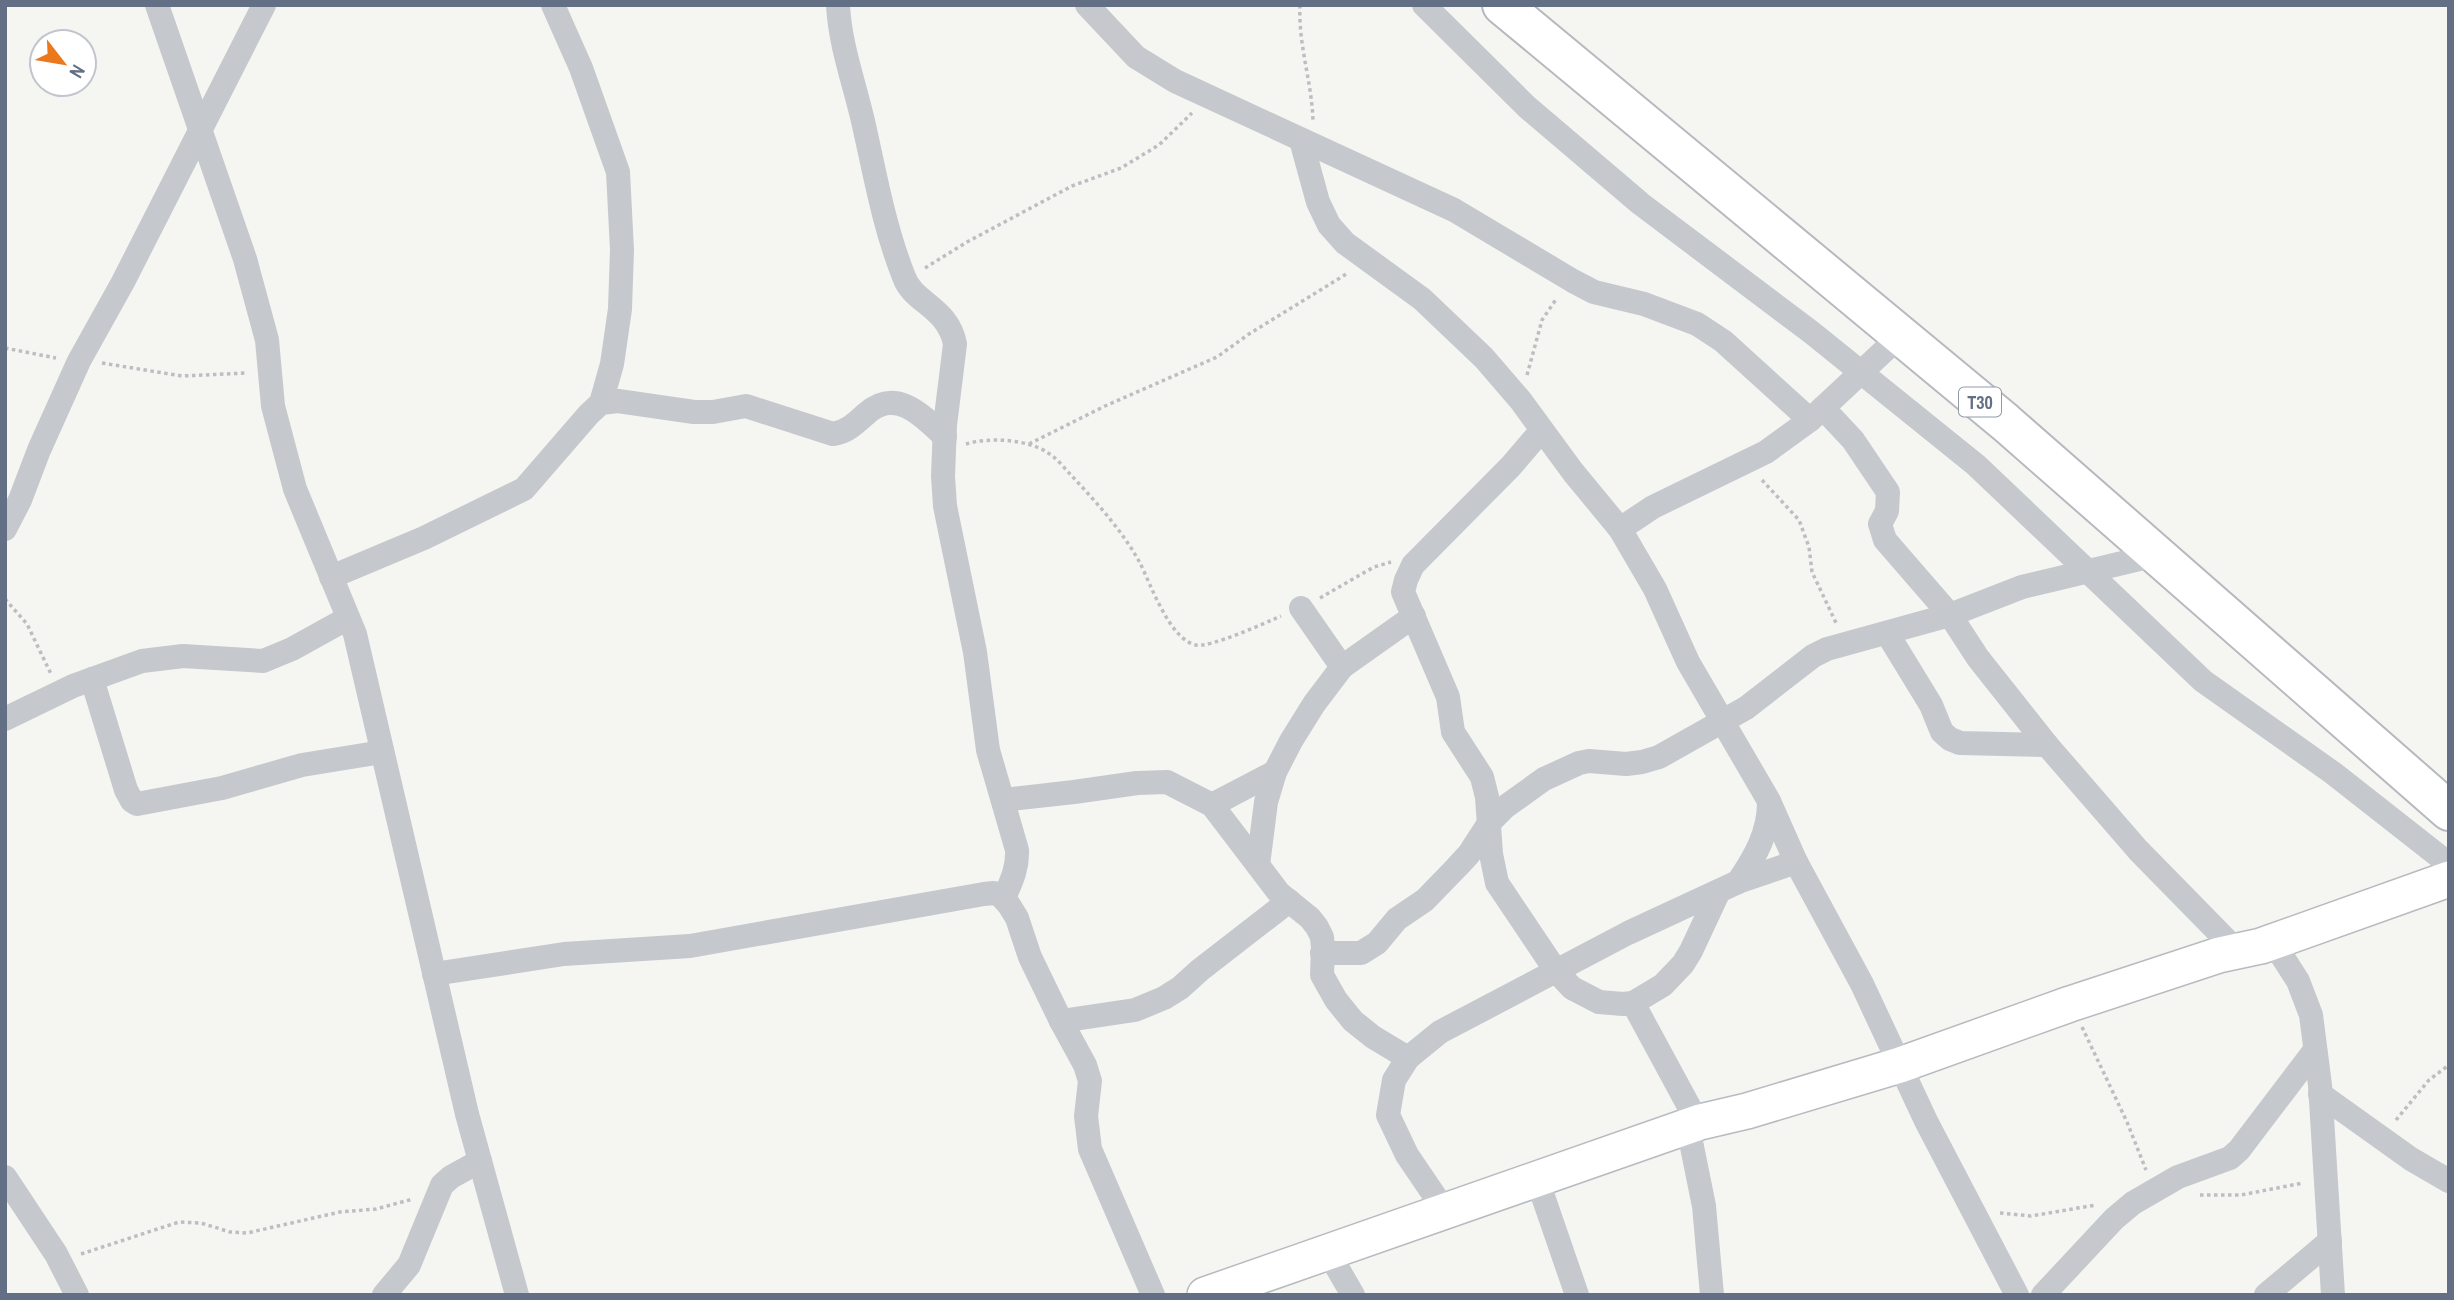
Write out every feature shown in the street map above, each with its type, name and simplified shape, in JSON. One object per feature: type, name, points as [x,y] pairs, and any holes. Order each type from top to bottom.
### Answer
[{"type":"main road","name":"T30","points":[[1502,5],[2005,422],[2449,811]]},
{"type":"street","points":[[157,5],[245,259],[267,340],[273,406],[295,489],[355,634],[434,974],[480,1161],[517,1295]]},
{"type":"street","points":[[5,529],[79,362],[123,282],[264,5]]},
{"type":"street","points":[[331,577],[424,538],[524,489],[601,403],[612,364],[620,310],[622,250],[618,172],[581,68],[553,5]]},
{"type":"street","points":[[838,5],[842,41],[885,220],[905,281],[937,310],[953,334],[955,344],[943,476],[945,506],[975,652],[988,750],[1017,850],[1018,861],[1004,898]]},
{"type":"street","points":[[1087,5],[1136,57],[1175,81],[1454,210],[1594,292],[1644,304],[1698,324],[1853,440],[1888,492],[1887,511],[1880,524],[1885,540],[1950,615],[1978,658],[2048,745],[2138,850],[2237,951]]},
{"type":"street","points":[[1205,1295],[1693,1125],[1900,1065],[2070,1003],[2273,942],[2444,881],[2333,773],[2203,681],[1976,465],[1811,332],[1642,204],[1527,107],[1424,5]]},
{"type":"street","points":[[1306,142],[1318,202],[1329,225],[1345,243],[1422,299],[1484,359],[1521,401],[1541,431],[1620,529],[1655,589],[1688,662],[1769,801],[1796,862],[1862,984],[1926,1121],[2017,1295]]},
{"type":"street","points":[[1620,529],[1653,507],[1766,452],[1817,414],[1900,336]]},
{"type":"street","points":[[601,403],[618,401],[694,412],[713,412],[746,406],[834,434],[852,426],[872,409],[884,403],[897,403],[911,408],[946,443]]},
{"type":"street","points":[[1541,431],[1511,466],[1413,565],[1405,580],[1404,592],[1448,697],[1452,732],[1482,777],[1487,797],[1491,854],[1497,883],[1556,971],[1572,988],[1599,1003],[1633,1003],[1663,985],[1683,964],[1729,886],[1751,863],[1769,818],[1769,801]]},
{"type":"street","points":[[1322,953],[1361,953],[1377,943],[1397,919],[1425,900],[1463,861],[1489,823],[1505,807],[1544,779],[1589,761],[1626,764],[1659,757],[1746,708],[1813,656],[1845,644],[1950,615],[2022,587],[2156,555]]},
{"type":"street","points":[[1301,608],[1342,667]]},
{"type":"street","points":[[1258,865],[1266,802],[1275,772],[1314,704],[1342,667],[1414,616]]},
{"type":"street","points":[[5,719],[92,679],[142,661],[183,656],[262,661],[292,649],[348,618]]},
{"type":"street","points":[[1887,633],[1931,705],[1942,732],[1950,739],[1960,743],[2048,745]]},
{"type":"street","points":[[92,679],[126,790],[137,804],[222,788],[302,765],[383,752]]},
{"type":"street","points":[[1212,805],[1275,772]]},
{"type":"street","points":[[1003,800],[1138,783],[1167,782],[1212,805],[1279,893],[1317,927],[1322,937],[1322,975],[1336,1000],[1353,1021],[1373,1037],[1408,1058]]},
{"type":"street","points":[[1445,1211],[1407,1155],[1388,1115],[1394,1080],[1408,1058],[1440,1032],[1485,1006],[1628,933],[1729,886],[1796,862]]},
{"type":"street","points":[[434,974],[564,954],[690,946],[994,893],[1004,898],[1017,918],[1030,957],[1060,1021],[1085,1065],[1090,1081],[1086,1116],[1090,1149],[1153,1295]]},
{"type":"street","points":[[1060,1021],[1135,1010],[1164,998],[1289,901]]},
{"type":"street","points":[[2273,942],[2298,981],[2311,1014],[2320,1094],[2333,1295]]},
{"type":"street","points":[[1633,1003],[1693,1125],[1712,1295]]},
{"type":"street","points":[[2043,1295],[2114,1219],[2133,1203],[2192,1171],[2230,1158],[2239,1150],[2315,1050]]},
{"type":"street","points":[[2320,1094],[2411,1159],[2449,1181]]},
{"type":"street","points":[[384,1295],[409,1265],[441,1188],[451,1177],[480,1161]]},
{"type":"street","points":[[5,1177],[60,1261],[77,1295]]},
{"type":"street","points":[[1537,1179],[1577,1295]]},
{"type":"street","points":[[2266,1295],[2330,1241]]},
{"type":"street","points":[[1328,1252],[1353,1295]]},
{"type":"path","points":[[1300,5],[1299,28],[1313,104],[1306,142]]},
{"type":"path","points":[[905,281],[967,242],[1072,186],[1121,168],[1159,145],[1208,97]]},
{"type":"path","points":[[1027,445],[1105,406],[1217,357],[1367,260]]},
{"type":"path","points":[[1521,401],[1542,320],[1554,301],[1573,281]]},
{"type":"path","points":[[5,348],[79,362],[100,362],[182,376],[270,373]]},
{"type":"path","points":[[946,443],[994,439],[1038,447],[1049,453],[1103,509],[1139,561],[1160,607],[1183,639],[1189,643],[1207,646],[1301,608],[1374,567],[1395,562],[1413,565]]},
{"type":"path","points":[[1746,463],[1799,520],[1807,536],[1812,572],[1845,644]]},
{"type":"path","points":[[5,599],[27,624],[59,693]]},
{"type":"path","points":[[2070,1003],[2156,1189]]},
{"type":"path","points":[[2382,1139],[2429,1080],[2449,1065]]},
{"type":"path","points":[[2192,1195],[2241,1195],[2325,1178]]},
{"type":"path","points":[[60,1261],[179,1222],[201,1223],[230,1232],[247,1233],[340,1212],[376,1209],[408,1201],[441,1188]]},
{"type":"path","points":[[1968,1204],[2000,1213],[2031,1216],[2085,1206],[2133,1203]]}]
